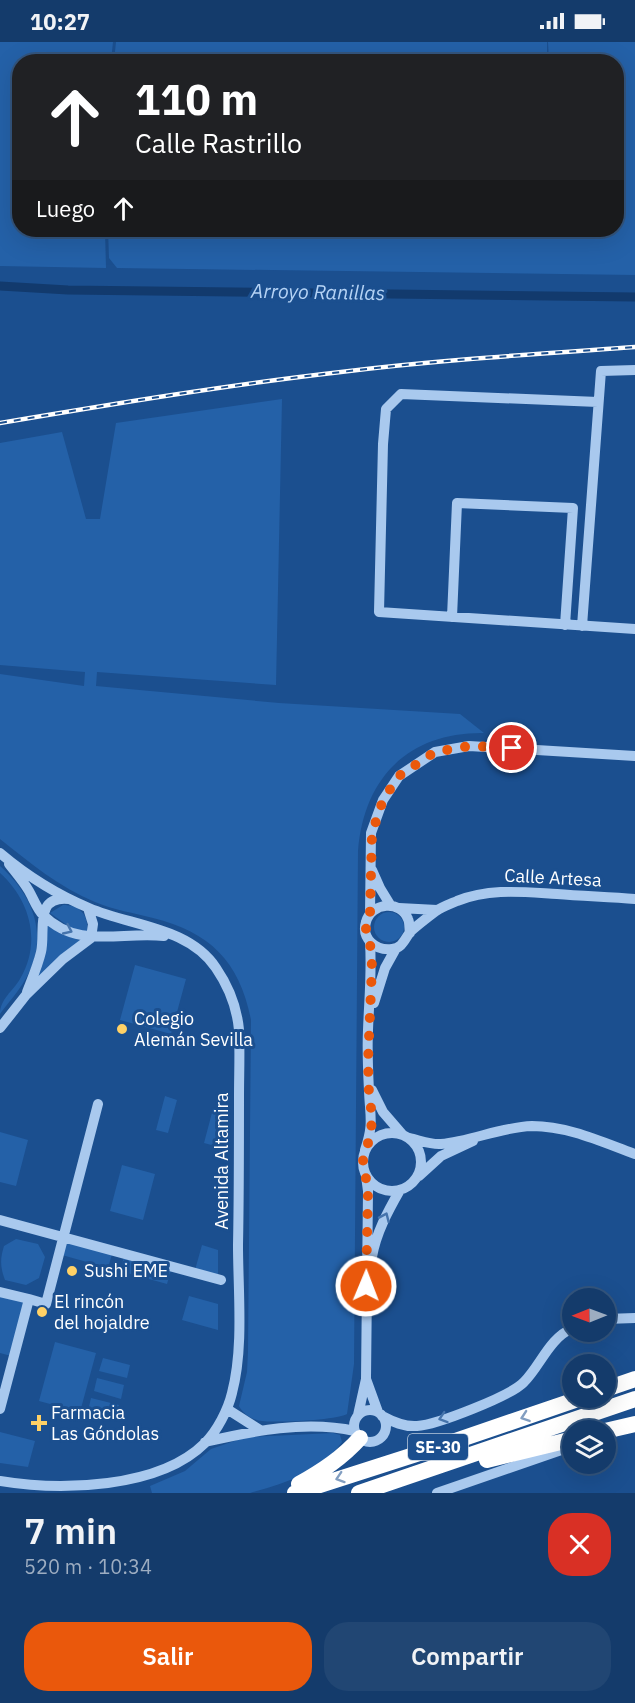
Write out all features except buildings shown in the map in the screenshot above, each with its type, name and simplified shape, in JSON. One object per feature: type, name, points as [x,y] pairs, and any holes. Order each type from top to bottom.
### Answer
[{"type":"highway","points":[[616,1386],[635,1379]]},
{"type":"highway","name":"SE-30","points":[[359,1493],[635,1399]]},
{"type":"highway","name":"SE-30","points":[[295,1493],[562,1404]]},
{"type":"highway","points":[[616,1430],[635,1424]]},
{"type":"highway","points":[[287,1493],[347,1453],[358,1435]]},
{"type":"highway","points":[[387,1484],[562,1442]]},
{"type":"street","points":[[582,626],[601,371],[635,370]]},
{"type":"street","points":[[598,402],[401,394],[386,410],[383,444],[379,612],[635,629]]},
{"type":"street","points":[[452,617],[457,503],[573,508],[565,625]]},
{"type":"street","points":[[358,1435],[357,1417],[366,1379],[368,1191],[363,1160],[371,1133],[372,1115],[368,1078],[368,1030],[372,966],[366,922],[370,913],[372,833],[383,800],[399,776],[435,752],[470,746],[635,756]]},
{"type":"street","name":"Avenida Altamira","points":[[2,854],[88,908],[151,927],[191,943],[214,965],[230,989],[238,1029],[238,1354],[230,1411]]},
{"type":"street","name":"Avenida Altamira","points":[[2,854],[28,889],[42,914],[67,931],[92,938],[133,934],[176,937]]},
{"type":"street","points":[[368,1030],[385,968],[394,950],[404,943],[410,933],[408,919],[380,888],[370,867]]},
{"type":"street","name":"Calle Artesa","points":[[410,933],[437,910],[479,894],[503,891],[635,899]]},
{"type":"street","points":[[26,995],[42,950],[42,914],[52,903],[61,898],[72,900]]},
{"type":"street","points":[[370,913],[379,907],[395,907]]},
{"type":"street","name":"Calle Artesa","points":[[395,907],[437,910]]},
{"type":"street","points":[[0,1028],[26,995],[63,959],[92,938],[93,924],[88,908]]},
{"type":"street","points":[[370,943],[378,949],[394,950]]},
{"type":"street","points":[[368,1078],[383,1112],[419,1149],[421,1167],[415,1180]]},
{"type":"street","points":[[0,1292],[46,1304],[98,1104]]},
{"type":"street","points":[[365,1150],[374,1139],[387,1133],[439,1144],[533,1126],[580,1134],[635,1154]]},
{"type":"street","points":[[366,1286],[374,1244],[400,1190],[415,1180],[441,1156],[493,1132]]},
{"type":"street","points":[[366,1176],[380,1188],[400,1190]]},
{"type":"street","points":[[0,1220],[221,1280]]},
{"type":"street","points":[[0,1409],[29,1299]]},
{"type":"street","points":[[616,1319],[635,1318]]},
{"type":"street","points":[[336,1427],[368,1410],[391,1421],[419,1426],[500,1399],[523,1384],[553,1341],[562,1335]]},
{"type":"street","points":[[205,1442],[260,1430],[336,1427],[370,1442],[380,1438],[386,1426],[366,1379]]},
{"type":"street","points":[[230,1411],[260,1430]]},
{"type":"street","points":[[230,1411],[238,1422],[230,1437]]},
{"type":"street","points":[[0,1481],[24,1485],[70,1487],[111,1482],[154,1473],[183,1459],[205,1442],[230,1411]]},
{"type":"street","points":[[436,1493],[562,1450]]},
{"type":"shaded area","points":[[0,42],[113,42],[112,54],[12,54],[12,237],[105,237],[106,268],[0,266]]},
{"type":"shaded area","points":[[116,42],[547,42],[547,54],[115,54]]},
{"type":"shaded area","points":[[548,42],[635,42],[635,275],[117,268],[109,258],[108,237],[624,237],[624,54],[549,54]]},
{"type":"shaded area","points":[[282,399],[276,685],[97,672],[96,686],[279,703],[460,714],[484,733],[457,735],[413,750],[395,764],[381,781],[370,801],[362,825],[358,851],[354,1364],[347,1414],[317,1420],[274,1422],[254,1419],[239,1406],[247,1372],[248,1352],[251,1020],[239,982],[219,952],[191,932],[173,924],[109,907],[82,896],[45,874],[0,839],[0,674],[84,686],[85,672],[0,665],[0,443],[62,432],[86,519],[100,519],[116,423]]},
{"type":"shaded area","points":[[0,866],[22,891],[35,918],[37,933],[32,964],[22,984],[0,1014],[4,999],[20,979],[27,965],[31,936],[25,909],[19,896],[0,873]]},
{"type":"shaded area","points":[[63,905],[69,905],[82,912],[85,916],[87,932],[71,928],[50,913]]},
{"type":"shaded area","points":[[389,912],[400,916],[404,927],[400,938],[389,942],[378,938],[374,927],[378,916]]},
{"type":"shaded area","points":[[46,923],[62,934],[82,941],[39,977],[38,976]]},
{"type":"shaded area","points":[[135,965],[186,979],[171,1034],[120,1020]]},
{"type":"shaded area","points":[[165,1096],[177,1100],[168,1133],[156,1130]]},
{"type":"shaded area","points":[[213,1109],[220,1111],[219,1147],[204,1143]]},
{"type":"shaded area","points":[[0,1132],[28,1140],[16,1186],[0,1182]]},
{"type":"shaded area","points":[[122,1165],[155,1174],[143,1220],[110,1211]]},
{"type":"shaded area","points":[[16,1239],[38,1244],[45,1257],[39,1278],[26,1285],[5,1280],[2,1271],[1,1259],[4,1246]]},
{"type":"shaded area","points":[[66,1242],[112,1254],[108,1268],[62,1255]]},
{"type":"shaded area","points":[[202,1245],[218,1250],[218,1276],[195,1270]]},
{"type":"shaded area","points":[[124,1257],[171,1270],[167,1284],[120,1271]]},
{"type":"shaded area","points":[[0,1295],[25,1302],[11,1356],[0,1353]]},
{"type":"shaded area","points":[[189,1296],[218,1304],[218,1330],[182,1320]]},
{"type":"shaded area","points":[[55,1342],[96,1353],[80,1412],[39,1401]]},
{"type":"shaded area","points":[[103,1358],[130,1365],[127,1378],[99,1371]]},
{"type":"shaded area","points":[[97,1378],[124,1385],[121,1399],[94,1391]]},
{"type":"shaded area","points":[[91,1398],[119,1405],[115,1418],[88,1411]]},
{"type":"shaded area","points":[[0,1432],[35,1441],[28,1467],[0,1463]]},
{"type":"shaded area","points":[[333,1433],[340,1435],[342,1442],[333,1453],[312,1469],[276,1485],[250,1493],[152,1493],[150,1486],[185,1471],[211,1449],[246,1437]]},
{"type":"waterway","name":"Arroyo Ranillas","points":[[0,286],[68,290],[635,297]]},
{"type":"railway","points":[[0,423],[298,377],[451,361],[635,347]]},
{"type":"place","name":"Colegio Alemán Sevilla","points":[[122,1029]]},
{"type":"place","name":"Sushi EME","points":[[72,1271]]},
{"type":"place","name":"El rincón del hojaldre","points":[[42,1312]]},
{"type":"place","name":"Farmacia Las Góndolas","points":[[39,1423]]},
{"type":"route","points":[[366,1286],[368,1191],[363,1160],[371,1133],[372,1115],[368,1062],[372,966],[366,922],[370,913],[372,833],[383,800],[399,776],[435,752],[470,746],[512,748]]}]
